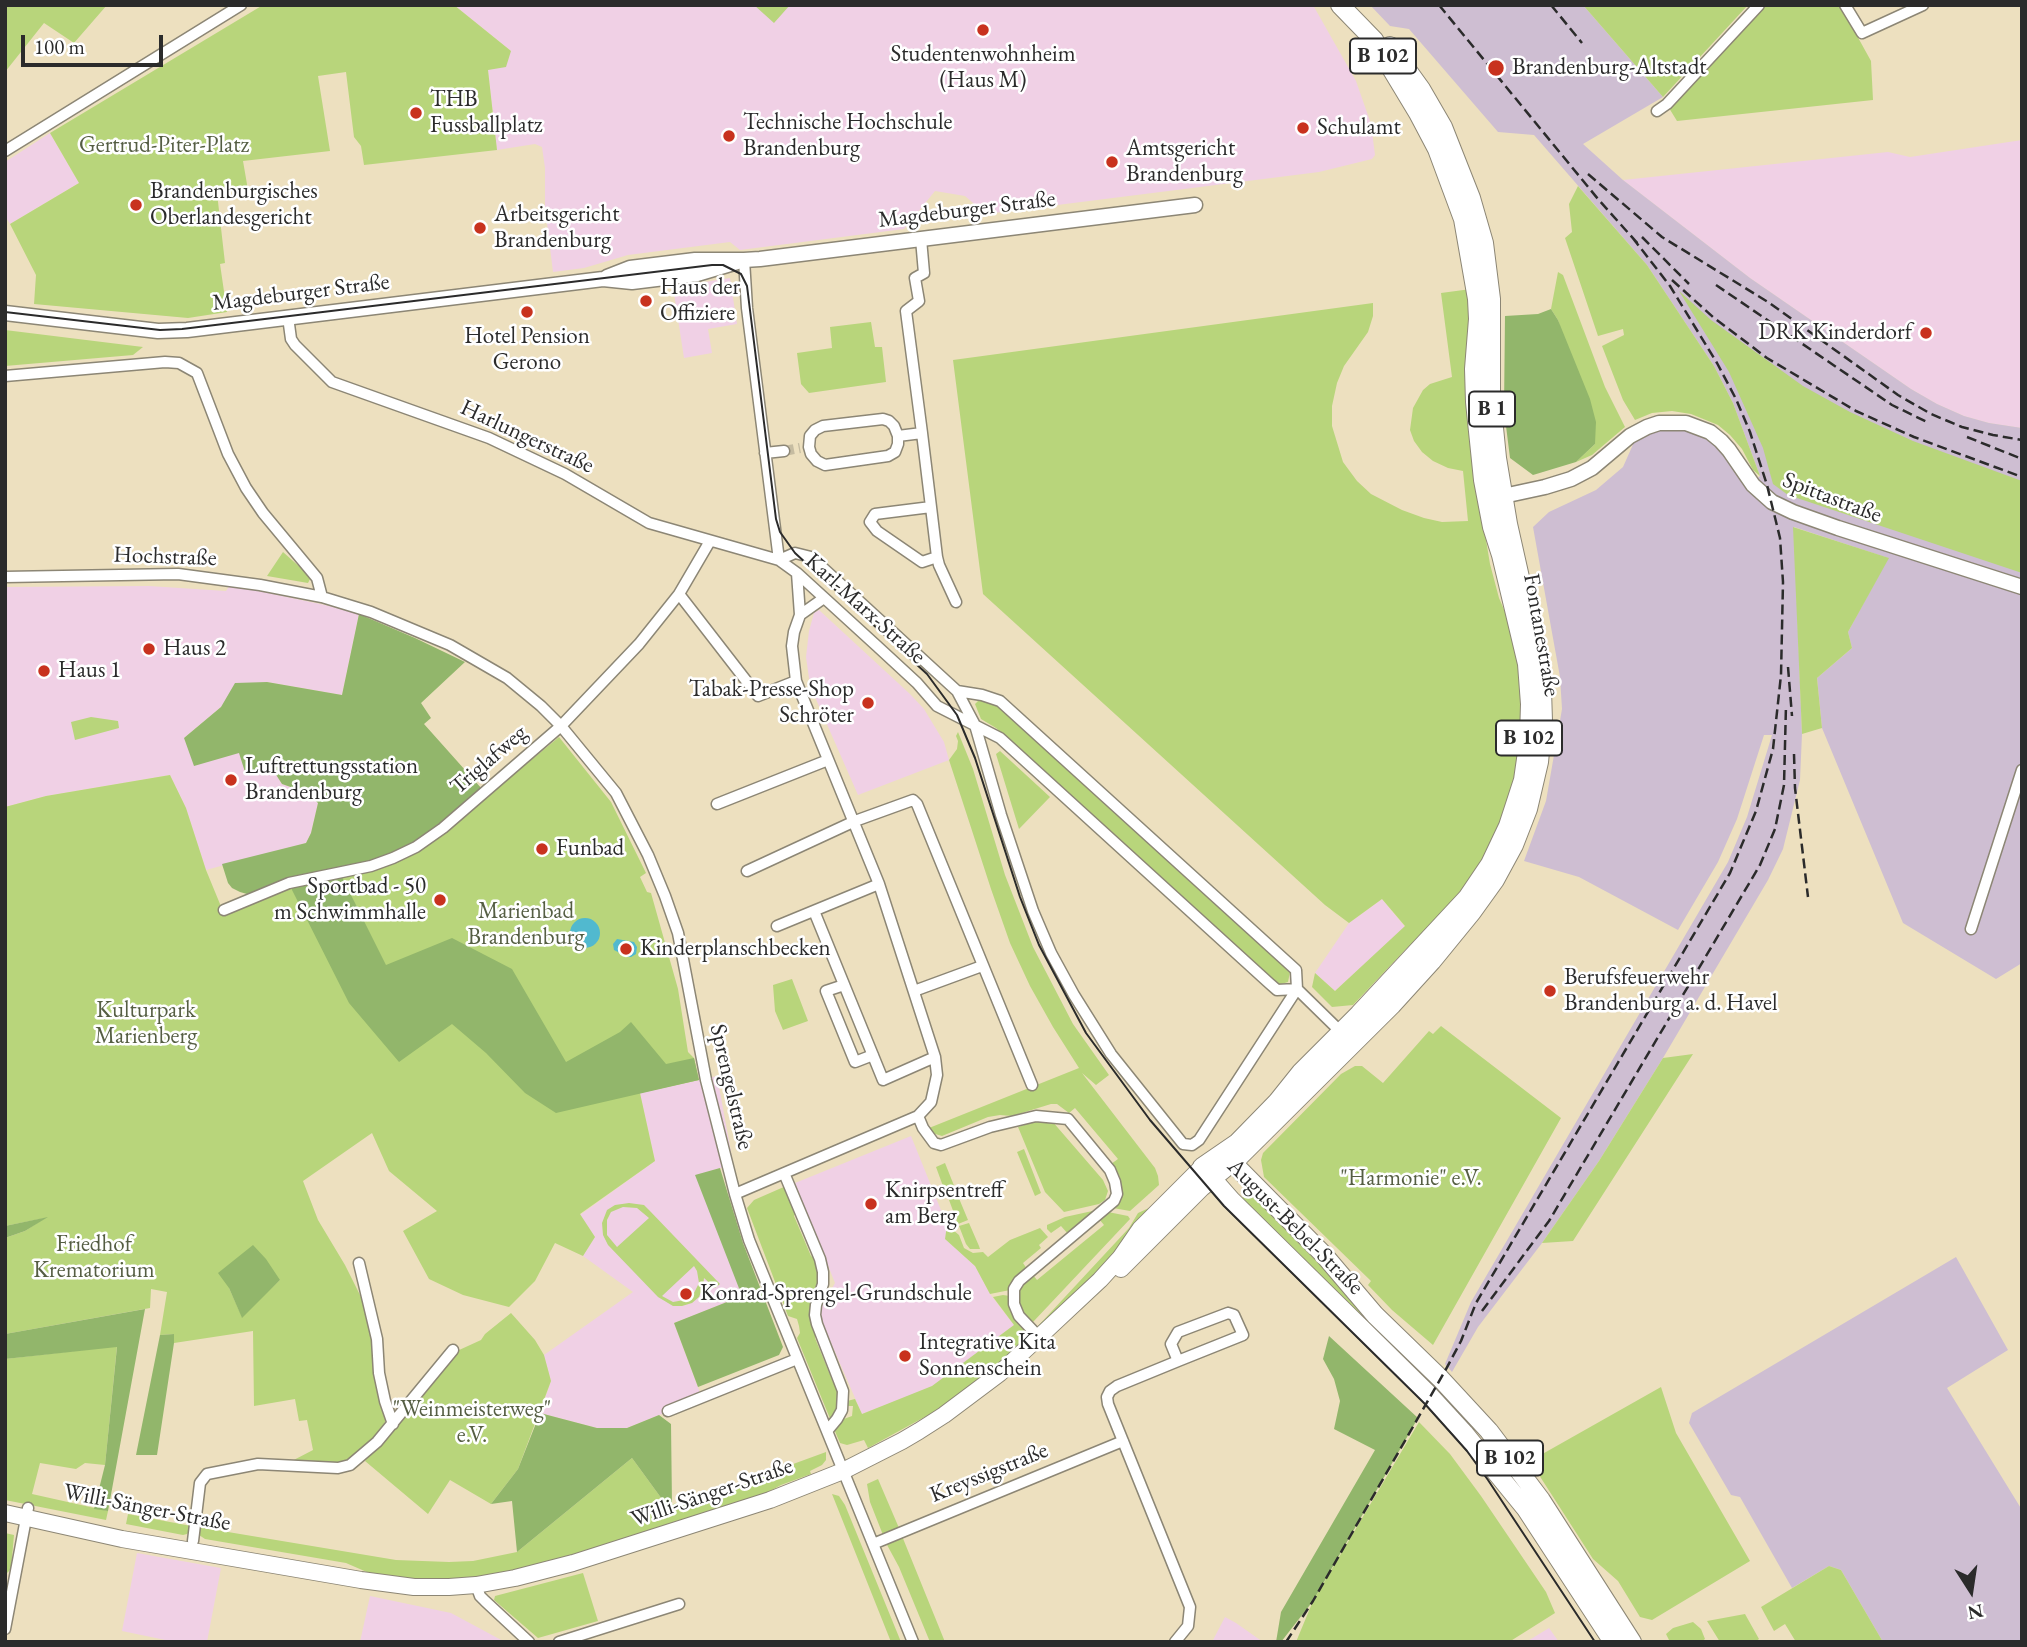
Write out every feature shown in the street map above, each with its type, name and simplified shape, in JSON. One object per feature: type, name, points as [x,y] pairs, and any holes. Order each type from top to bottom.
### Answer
[{"type":"main road","name":"Fontanestraße","points":[[1340,5],[1374,40],[1418,113],[1437,149],[1463,219],[1473,271],[1478,319],[1474,369],[1477,435],[1494,498]]},
{"type":"main road","name":"Fontanestraße","points":[[1229,1158],[1237,1143],[1277,1102],[1301,1072],[1347,1038],[1467,898],[1500,844],[1519,795],[1529,738],[1528,680],[1512,597],[1492,527],[1497,458],[1491,398],[1491,299],[1484,243],[1471,198],[1443,127],[1421,89],[1356,5]]},
{"type":"main road","name":"August-Bebel-Straße","points":[[1613,1642],[1526,1509],[1464,1433],[1207,1173],[1229,1158],[1324,1255],[1375,1315],[1447,1385],[1489,1432],[1541,1500],[1632,1642]]},
{"type":"main road","name":"Willi-Sänger-Straße","points":[[5,1503],[27,1512],[122,1539],[414,1587],[476,1585],[515,1578],[585,1559],[758,1504],[843,1471],[902,1441],[944,1415],[1000,1373],[1072,1307],[1120,1258],[1140,1229],[1207,1173]]},
{"type":"main road","name":"Willi-Sänger-Straße","points":[[5,1513],[27,1512],[321,1564],[361,1580]]},
{"type":"street","points":[[1657,111],[1667,104],[1759,5]]},
{"type":"street","points":[[1845,5],[1862,33],[1923,5]]},
{"type":"street","points":[[5,151],[238,6]]},
{"type":"street","name":"Magdeburger Straße","points":[[5,313],[159,331],[187,330],[603,279],[630,268],[695,260],[744,260],[1195,205]]},
{"type":"street","points":[[921,239],[924,272],[915,278],[919,301],[906,311],[937,557],[956,602]]},
{"type":"street","points":[[744,260],[747,308],[779,560]]},
{"type":"street","name":"Harlungerstraße","points":[[288,317],[291,339],[295,345],[332,382],[489,438],[565,474],[649,523],[779,560]]},
{"type":"street","points":[[5,376],[165,362],[179,363],[197,373],[228,454],[246,488],[263,513],[317,578],[321,597]]},
{"type":"street","points":[[883,419],[894,426],[898,436],[895,452],[888,456],[825,465],[804,448],[815,430],[823,426],[883,419]]},
{"type":"street","name":"Spittastraße","points":[[1494,498],[1571,479],[1592,468],[1630,436],[1647,427],[1659,423],[1686,423],[1703,429],[1721,441],[1752,485],[1772,502],[1838,528],[2022,587]]},
{"type":"street","points":[[898,436],[922,433]]},
{"type":"street","points":[[765,453],[784,451]]},
{"type":"street","points":[[931,507],[875,514],[870,522],[877,531],[922,562],[937,557]]},
{"type":"street","name":"Triglafweg","points":[[224,910],[289,883],[371,866],[416,847],[443,828],[561,726],[639,644],[679,594],[710,541]]},
{"type":"street","name":"Karl-Marx-Straße","points":[[779,560],[795,554],[811,557],[957,691],[975,725]]},
{"type":"street","name":"Karl-Marx-Straße","points":[[779,560],[797,573],[917,683],[937,706],[1000,738],[1277,990],[1297,989]]},
{"type":"street","points":[[735,1194],[918,1116],[931,1102],[936,1086],[935,1057],[879,884],[796,681],[792,646],[800,615],[797,573]]},
{"type":"street","name":"Hochstraße","points":[[5,577],[178,574],[260,585],[321,597],[371,612],[450,645],[507,678],[561,726]]},
{"type":"street","points":[[679,594],[758,696],[796,681]]},
{"type":"street","points":[[800,615],[824,598]]},
{"type":"street","name":"Karl-Marx-Straße","points":[[957,691],[1000,701],[1296,970],[1297,989],[1347,1038]]},
{"type":"street","points":[[975,725],[1033,911],[1051,953],[1111,1054],[1183,1144],[1192,1145],[1199,1140],[1297,989]]},
{"type":"street","name":"Sprengelstraße","points":[[561,726],[616,793],[648,855],[665,896],[678,933],[706,1080],[735,1194],[750,1240],[913,1642]]},
{"type":"street","points":[[717,804],[828,760]]},
{"type":"street","points":[[1971,929],[2022,770]]},
{"type":"street","points":[[747,871],[855,821],[914,800],[1032,1085]]},
{"type":"street","points":[[777,926],[879,884]]},
{"type":"street","points":[[814,911],[883,1080],[935,1057]]},
{"type":"street","points":[[914,991],[982,966]]},
{"type":"street","points":[[844,985],[826,991],[855,1062],[873,1055]]},
{"type":"street","points":[[918,1116],[934,1143],[941,1145],[990,1127],[1036,1116],[1068,1119],[1110,1170],[1115,1182],[1114,1200],[1019,1281],[1014,1289],[1014,1304],[1019,1316],[1039,1337]]},
{"type":"street","points":[[784,1173],[820,1259],[823,1284],[816,1305],[817,1324],[843,1391],[842,1409],[827,1432]]},
{"type":"street","points":[[359,1263],[377,1339],[379,1373],[393,1424]]},
{"type":"street","points":[[1175,1642],[1188,1626],[1190,1607],[1107,1397],[1110,1391],[1125,1382],[1178,1361],[1243,1335],[1234,1315],[1220,1315],[1178,1332],[1171,1344],[1178,1361]]},
{"type":"street","points":[[193,1541],[200,1483],[207,1474],[258,1464],[338,1468],[350,1465],[393,1424],[453,1349]]},
{"type":"street","points":[[668,1411],[797,1359]]},
{"type":"street","name":"Kreyssigstraße","points":[[873,1544],[1123,1441]]},
{"type":"street","points":[[5,1629],[27,1512]]},
{"type":"street","points":[[476,1585],[480,1596],[529,1642]]},
{"type":"street","points":[[559,1642],[679,1604]]},
{"type":"shaded area","name":"Technische Hochschule Brandenburg","points":[[454,5],[1313,5],[1356,81],[1371,124],[1375,155],[1372,159],[1319,172],[986,214],[965,196],[935,191],[904,229],[740,250],[730,242],[628,255],[584,268],[553,272],[545,207],[542,147],[535,144],[497,150],[488,70],[511,51]]},
{"type":"shaded area","points":[[1370,5],[1583,5],[1663,97],[1583,144],[1623,180],[1750,278],[1911,389],[1964,416],[2022,428],[2022,963],[1996,979],[1903,923],[1822,728],[1817,678],[1852,648],[1848,632],[1888,558],[1794,527],[1802,734],[1800,780],[1783,849],[1768,880],[1599,1161],[1542,1243],[1478,1327],[1452,1372],[1445,1364],[1471,1302],[1728,862],[1747,817],[1772,735],[1764,735],[1737,819],[1718,862],[1678,930],[1579,877],[1524,861],[1546,801],[1562,709],[1560,677],[1533,527],[1549,512],[1596,490],[1623,467],[1635,440],[1659,429],[1684,429],[1709,439],[1726,455],[1747,487],[1760,476],[1733,403],[1714,366],[1647,265],[1534,135],[1498,132],[1409,29],[1390,26]]},
{"type":"shaded area","points":[[50,133],[79,183],[10,224],[5,216],[5,162]]},
{"type":"shaded area","name":"DRK Kinderdorf","points":[[2022,140],[2022,428],[1964,416],[1911,389],[1750,278],[1623,180],[1888,152],[1910,157]]},
{"type":"shaded area","points":[[730,278],[737,324],[708,329],[712,353],[684,358],[673,287]]},
{"type":"shaded area","points":[[230,585],[359,614],[342,695],[267,682],[221,707],[184,738],[239,753],[271,766],[282,784],[308,793],[318,803],[306,843],[206,870],[186,808],[170,775],[46,796],[5,807],[5,587],[149,586],[226,591]]},
{"type":"shaded area","points":[[819,610],[924,709],[944,742],[949,760],[858,795],[809,678],[806,657],[809,631],[814,613]]},
{"type":"shaded area","points":[[1382,899],[1405,927],[1335,991],[1315,973],[1349,923]]},
{"type":"shaded area","name":"Konrad-Sprengel-Grundschule","points":[[717,1076],[734,1168],[720,1168],[696,1176],[743,1296],[674,1323],[702,1398],[627,1428],[597,1428],[540,1413],[551,1381],[544,1355],[633,1292],[583,1256],[595,1237],[580,1215],[655,1161],[640,1093]]},
{"type":"shaded area","points":[[911,1136],[947,1225],[946,1239],[975,1266],[990,1294],[1014,1325],[932,1387],[862,1414],[818,1313],[835,1283],[795,1183]]},
{"type":"shaded area","points":[[1956,1257],[2008,1350],[1947,1388],[2022,1510],[2022,1642],[1883,1642],[1841,1570],[1829,1566],[1792,1588],[1740,1497],[1731,1495],[1689,1423],[1692,1413]]},
{"type":"shaded area","points":[[137,1553],[221,1568],[207,1642],[175,1642],[122,1631]]},
{"type":"shaded area","points":[[370,1596],[451,1613],[505,1642],[360,1642]]},
{"type":"shaded area","points":[[1225,1617],[1236,1623],[1263,1642],[1212,1642]]},
{"type":"shaded area","points":[[1549,1628],[1559,1642],[1526,1642]]},
{"type":"green space","points":[[5,5],[107,5],[74,43],[44,23],[5,72]]},
{"type":"green space","name":"Gertrud-Piter-Platz","points":[[263,5],[454,5],[511,51],[506,67],[488,70],[497,150],[364,165],[361,146],[354,137],[346,72],[318,76],[330,151],[243,161],[248,190],[217,193],[225,263],[220,264],[227,312],[188,318],[34,304],[36,275],[10,224],[79,183],[50,133]]},
{"type":"green space","points":[[754,5],[790,5],[774,23]]},
{"type":"green space","points":[[1583,5],[1748,5],[1663,97]]},
{"type":"green space","points":[[1767,5],[1840,5],[1871,61],[1873,100],[1677,121],[1669,108]]},
{"type":"green space","points":[[1578,186],[1647,265],[1714,366],[1733,403],[1760,476],[1753,470],[1742,449],[1718,425],[1691,414],[1672,411],[1652,413],[1635,420],[1623,400],[1602,346],[1624,335],[1623,329],[1598,336],[1565,238],[1572,232],[1569,204]]},
{"type":"green space","points":[[1558,272],[1563,275],[1605,387],[1625,427],[1592,455],[1576,462],[1595,444],[1558,320],[1551,309]]},
{"type":"green space","points":[[1471,289],[1482,516],[1499,598],[1515,635],[1525,708],[1512,797],[1499,833],[1454,905],[1431,929],[1407,948],[1353,1005],[1332,1007],[1312,987],[1315,973],[1335,991],[1405,926],[1382,899],[1349,923],[1325,905],[983,594],[953,360],[1373,303],[1373,316],[1368,332],[1344,366],[1332,406],[1332,426],[1343,462],[1371,494],[1402,510],[1442,522],[1468,521],[1463,471],[1433,461],[1422,452],[1410,430],[1413,408],[1423,390],[1430,384],[1452,377],[1441,293]]},
{"type":"green space","points":[[1679,291],[1711,320],[1803,386],[1850,412],[1913,441],[2022,481],[2022,573],[1788,495],[1773,484],[1763,448],[1729,372]]},
{"type":"green space","points":[[1551,309],[1590,399],[1596,422],[1595,444],[1576,462],[1533,475],[1510,458],[1504,410],[1505,316],[1538,314]]},
{"type":"green space","points":[[871,322],[875,347],[882,347],[886,382],[809,393],[801,384],[797,353],[832,348],[830,327]]},
{"type":"green space","points":[[5,330],[143,347],[133,355],[5,366]]},
{"type":"green space","points":[[1793,527],[1889,558],[1848,632],[1852,648],[1817,678],[1822,728],[1802,734]]},
{"type":"green space","points":[[283,552],[311,577],[308,583],[267,576]]},
{"type":"green space","points":[[359,614],[465,662],[421,703],[431,718],[424,724],[482,789],[440,825],[413,844],[390,854],[367,862],[287,879],[247,894],[240,892],[228,883],[222,864],[306,843],[318,803],[308,793],[282,784],[271,767],[245,772],[239,753],[194,766],[184,738],[221,707],[235,683],[267,682],[342,695]]},
{"type":"green space","points":[[983,700],[999,706],[1287,968],[1290,972],[1288,982],[1278,985],[1273,981],[996,728],[981,719],[975,704]]},
{"type":"green space","points":[[91,717],[118,721],[119,728],[75,740],[71,722]]},
{"type":"green space","points":[[958,732],[973,769],[1005,875],[1033,947],[1073,1024],[1109,1075],[1096,1085],[1082,1073],[1155,1168],[1158,1176],[1159,1185],[1130,1211],[1113,1208],[1120,1199],[1122,1189],[1119,1175],[1111,1164],[1118,1159],[1075,1108],[1069,1113],[1057,1104],[1051,1104],[1012,1116],[988,1117],[942,1136],[932,1133],[929,1128],[1079,1068],[1030,986],[1010,943],[949,760],[957,749]]},
{"type":"green space","points":[[559,737],[611,802],[646,873],[640,877],[647,892],[651,893],[678,989],[688,1052],[694,1058],[699,1080],[640,1093],[655,1161],[580,1214],[595,1237],[583,1256],[555,1243],[535,1281],[509,1307],[463,1295],[429,1279],[403,1231],[437,1211],[389,1171],[372,1133],[303,1181],[318,1220],[364,1303],[374,1338],[385,1410],[385,1422],[379,1433],[353,1457],[337,1464],[288,1463],[313,1450],[307,1420],[299,1421],[295,1399],[254,1406],[253,1331],[174,1343],[174,1334],[160,1335],[167,1292],[151,1289],[150,1308],[5,1334],[5,1238],[25,1231],[45,1218],[5,1226],[5,807],[46,796],[170,775],[186,808],[220,904],[224,910],[231,911],[291,888],[373,870],[479,803]],"holes":[[[280,1280],[242,1317],[229,1288]]]},
{"type":"green space","points":[[1000,751],[1050,797],[1019,829],[996,754]]},
{"type":"green space","points":[[342,877],[386,965],[452,938],[512,969],[566,1062],[620,1032],[631,1022],[666,1064],[694,1058],[699,1080],[556,1113],[525,1093],[486,1053],[452,1024],[399,1062],[349,1003],[291,888]]},
{"type":"green space","points":[[792,979],[808,1021],[783,1030],[775,1011],[773,985]]},
{"type":"green space","name":"\"Harmonie\" e.V.","points":[[1441,1026],[1561,1118],[1433,1345],[1392,1310],[1368,1285],[1371,1281],[1264,1177],[1261,1160],[1263,1153],[1341,1074],[1355,1066],[1362,1066],[1383,1083],[1429,1031],[1433,1034]]},
{"type":"green space","points":[[1693,1054],[1573,1241],[1542,1243],[1599,1161],[1663,1058]]},
{"type":"green space","points":[[1040,1120],[1052,1121],[1103,1180],[1108,1191],[1105,1200],[1099,1204],[1064,1212],[1045,1192],[1018,1127]]},
{"type":"green space","points":[[1024,1149],[1041,1193],[1035,1196],[1017,1152]]},
{"type":"green space","points":[[945,1163],[957,1193],[947,1197],[936,1167]]},
{"type":"green space","points":[[720,1168],[743,1243],[783,1347],[779,1355],[698,1387],[674,1323],[742,1296],[695,1175]]},
{"type":"green space","points":[[786,1186],[797,1210],[794,1216],[820,1271],[815,1338],[833,1382],[838,1385],[842,1402],[831,1421],[797,1338],[800,1333],[797,1319],[788,1316],[747,1208],[754,1200]]},
{"type":"green space","points":[[1248,1192],[1436,1382],[1431,1391],[1239,1201]]},
{"type":"green space","points":[[958,1196],[968,1220],[958,1224],[949,1200]]},
{"type":"green space","points":[[615,1205],[644,1205],[720,1284],[715,1288],[704,1278],[699,1297],[682,1306],[673,1306],[658,1297],[608,1245],[603,1235],[602,1223],[607,1210]],"holes":[[[623,1207],[637,1208],[649,1218],[617,1247],[607,1235],[607,1220],[611,1212]],[[694,1266],[699,1283],[692,1297],[673,1302],[662,1296]]]},
{"type":"green space","points":[[1149,1208],[1126,1244],[1043,1326],[1038,1326],[1129,1228],[1138,1213]]},
{"type":"green space","points":[[1097,1210],[1068,1234],[1061,1226],[1051,1233],[1047,1229],[1047,1225],[1065,1217]]},
{"type":"green space","points":[[1108,1212],[1128,1216],[1130,1219],[1033,1322],[1021,1311],[1018,1304],[1020,1287],[1033,1275],[1037,1280],[1104,1225],[1099,1219]]},
{"type":"green space","points":[[48,1217],[25,1231],[5,1238],[5,1226]]},
{"type":"green space","points":[[969,1223],[980,1249],[970,1249],[966,1244],[959,1226]]},
{"type":"green space","points":[[947,1225],[959,1235],[964,1248],[973,1253],[983,1252],[988,1257],[1010,1240],[1040,1228],[1048,1237],[1039,1245],[1041,1248],[1023,1263],[1027,1269],[1010,1290],[990,1294],[975,1266],[945,1239]]},
{"type":"green space","points":[[253,1245],[280,1280],[242,1318],[229,1288],[218,1273]]},
{"type":"green space","points":[[1010,1296],[1014,1316],[1028,1333],[1027,1340],[1004,1361],[952,1402],[868,1448],[864,1440],[847,1445],[840,1443],[834,1429],[841,1420],[852,1416],[853,1406],[847,1406],[847,1401],[855,1399],[862,1414],[932,1386],[1014,1325],[993,1297]]},
{"type":"green space","points":[[145,1309],[108,1511],[94,1509],[105,1465],[117,1347],[5,1359],[5,1334]]},
{"type":"green space","name":"\"Weinmeisterweg\" e.V.","points":[[511,1313],[535,1340],[544,1355],[551,1381],[518,1469],[491,1504],[450,1480],[428,1514],[365,1461],[457,1351],[481,1340]]},
{"type":"green space","points":[[174,1334],[157,1455],[136,1455],[160,1335]]},
{"type":"green space","points":[[1329,1336],[1418,1418],[1313,1601],[1281,1642],[1276,1642],[1281,1612],[1375,1450],[1334,1429],[1340,1401],[1334,1379],[1323,1359]]},
{"type":"green space","points":[[117,1346],[105,1465],[85,1463],[76,1469],[40,1463],[32,1494],[108,1511],[106,1520],[5,1500],[5,1359]]},
{"type":"green space","points":[[1661,1387],[1676,1433],[1750,1561],[1652,1620],[1640,1617],[1618,1581],[1593,1559],[1530,1461]]},
{"type":"green space","points":[[540,1413],[597,1428],[627,1428],[659,1415],[671,1424],[672,1505],[667,1506],[632,1458],[517,1552],[512,1501],[491,1504],[518,1469]]},
{"type":"green space","points":[[1419,1422],[1450,1454],[1481,1496],[1546,1592],[1555,1613],[1509,1642],[1296,1642],[1313,1601]]},
{"type":"green space","points":[[826,1452],[826,1460],[810,1471],[811,1474],[759,1497],[593,1552],[498,1577],[432,1584],[376,1576],[346,1563],[205,1539],[199,1535],[198,1527],[396,1560],[473,1561],[517,1552],[632,1458],[667,1506],[733,1486]]},
{"type":"green space","points":[[878,1479],[899,1528],[883,1535],[870,1502],[867,1484]]},
{"type":"green space","points":[[832,1494],[839,1496],[845,1505],[901,1642],[891,1642]]},
{"type":"green space","points":[[128,1514],[191,1526],[190,1531],[183,1535],[126,1524]]},
{"type":"green space","points":[[5,1533],[14,1535],[11,1569],[7,1573],[5,1583]]},
{"type":"green space","points":[[902,1536],[945,1642],[930,1642],[899,1567],[886,1543]]},
{"type":"green space","points":[[1829,1566],[1841,1570],[1883,1642],[1796,1642],[1785,1624],[1774,1631],[1761,1607]]},
{"type":"green space","points":[[583,1573],[598,1621],[538,1638],[494,1600],[495,1596]]},
{"type":"green space","points":[[1745,1614],[1759,1639],[1755,1642],[1720,1642],[1707,1621]]},
{"type":"green space","points":[[1693,1622],[1701,1629],[1705,1639],[1701,1642],[1670,1642],[1666,1634],[1673,1628]]},
{"type":"water","points":[[585,918],[595,923],[600,933],[595,943],[585,948],[575,943],[570,933],[575,923]]},
{"type":"water","name":"Kinderplanschbecken","points":[[617,939],[634,942],[637,947],[636,954],[628,957],[614,950],[613,944]]},
{"type":"tunnel","points":[[784,451],[800,448]]},
{"type":"tram line","points":[[5,312],[160,330],[182,329],[712,265],[723,265],[741,274],[747,286],[776,519],[780,532],[795,553],[927,674],[957,715],[975,758],[1020,897],[1039,945],[1086,1033],[1150,1120],[1224,1206],[1425,1404],[1467,1451],[1595,1642]]},
{"type":"railway","points":[[1439,5],[1639,245]]},
{"type":"railway","points":[[1551,5],[1582,43]]},
{"type":"railway","points":[[1588,174],[1662,237],[1768,302],[1898,395],[1931,414],[1962,427],[2022,440]]},
{"type":"railway","points":[[1286,1642],[1313,1601],[1445,1371],[1461,1341],[1476,1303],[1730,873],[1756,811],[1773,749],[1781,675],[1783,582],[1780,538],[1767,485],[1750,432],[1717,363],[1670,286],[1632,237]]},
{"type":"railway","points":[[1642,237],[1689,284]]},
{"type":"railway","points":[[1672,280],[1713,317],[1767,358],[1856,411],[1914,437],[2022,477]]},
{"type":"railway","points":[[1716,285],[1892,405],[1927,422]]},
{"type":"railway","points":[[1967,437],[2022,459]]},
{"type":"railway","points":[[1788,667],[1792,716]]},
{"type":"railway","points":[[1482,1311],[1549,1221],[1760,865],[1775,829],[1784,785],[1786,705]]},
{"type":"railway","points":[[1794,754],[1795,788],[1808,897]]},
{"type":"place","name":"Studentenwohnheim (Haus M)","points":[[983,30]]},
{"type":"place","name":"Brandenburg-Altstadt","points":[[1496,68]]},
{"type":"place","name":"THB Fussballplatz","points":[[416,113]]},
{"type":"place","name":"Schulamt","points":[[1303,128]]},
{"type":"place","name":"Technische Hochschule Brandenburg","points":[[729,136]]},
{"type":"place","name":"Amtsgericht Brandenburg","points":[[1112,162]]},
{"type":"place","name":"Brandenburgisches Oberlandesgericht","points":[[136,205]]},
{"type":"place","name":"Arbeitsgericht Brandenburg","points":[[480,228]]},
{"type":"place","name":"Haus der Offiziere","points":[[646,301]]},
{"type":"place","name":"Hotel Pension Gerono","points":[[527,312]]},
{"type":"place","name":"DRK Kinderdorf","points":[[1926,333]]},
{"type":"place","name":"Haus 2","points":[[149,649]]},
{"type":"place","name":"Haus 1","points":[[44,671]]},
{"type":"place","name":"Tabak-Presse-Shop Schröter","points":[[868,703]]},
{"type":"place","name":"Luftrettungsstation Brandenburg","points":[[231,780]]},
{"type":"place","name":"Funbad","points":[[542,849]]},
{"type":"place","name":"Sportbad - 50 m Schwimmhalle","points":[[440,900]]},
{"type":"place","name":"Kinderplanschbecken","points":[[626,949]]},
{"type":"place","name":"Berufsfeuerwehr Brandenburg a. d. Havel","points":[[1550,991]]},
{"type":"place","name":"Knirpsentreff am Berg","points":[[871,1204]]},
{"type":"place","name":"Konrad-Sprengel-Grundschule","points":[[686,1294]]},
{"type":"place","name":"Integrative Kita Sonnenschein","points":[[905,1356]]},
{"type":"park label","name":"Marienbad Brandenburg","points":[[526,925]]},
{"type":"park label","name":"Kulturpark Marienberg","points":[[146,1024]]},
{"type":"park label","name":"Friedhof Krematorium","points":[[94,1258]]}]
